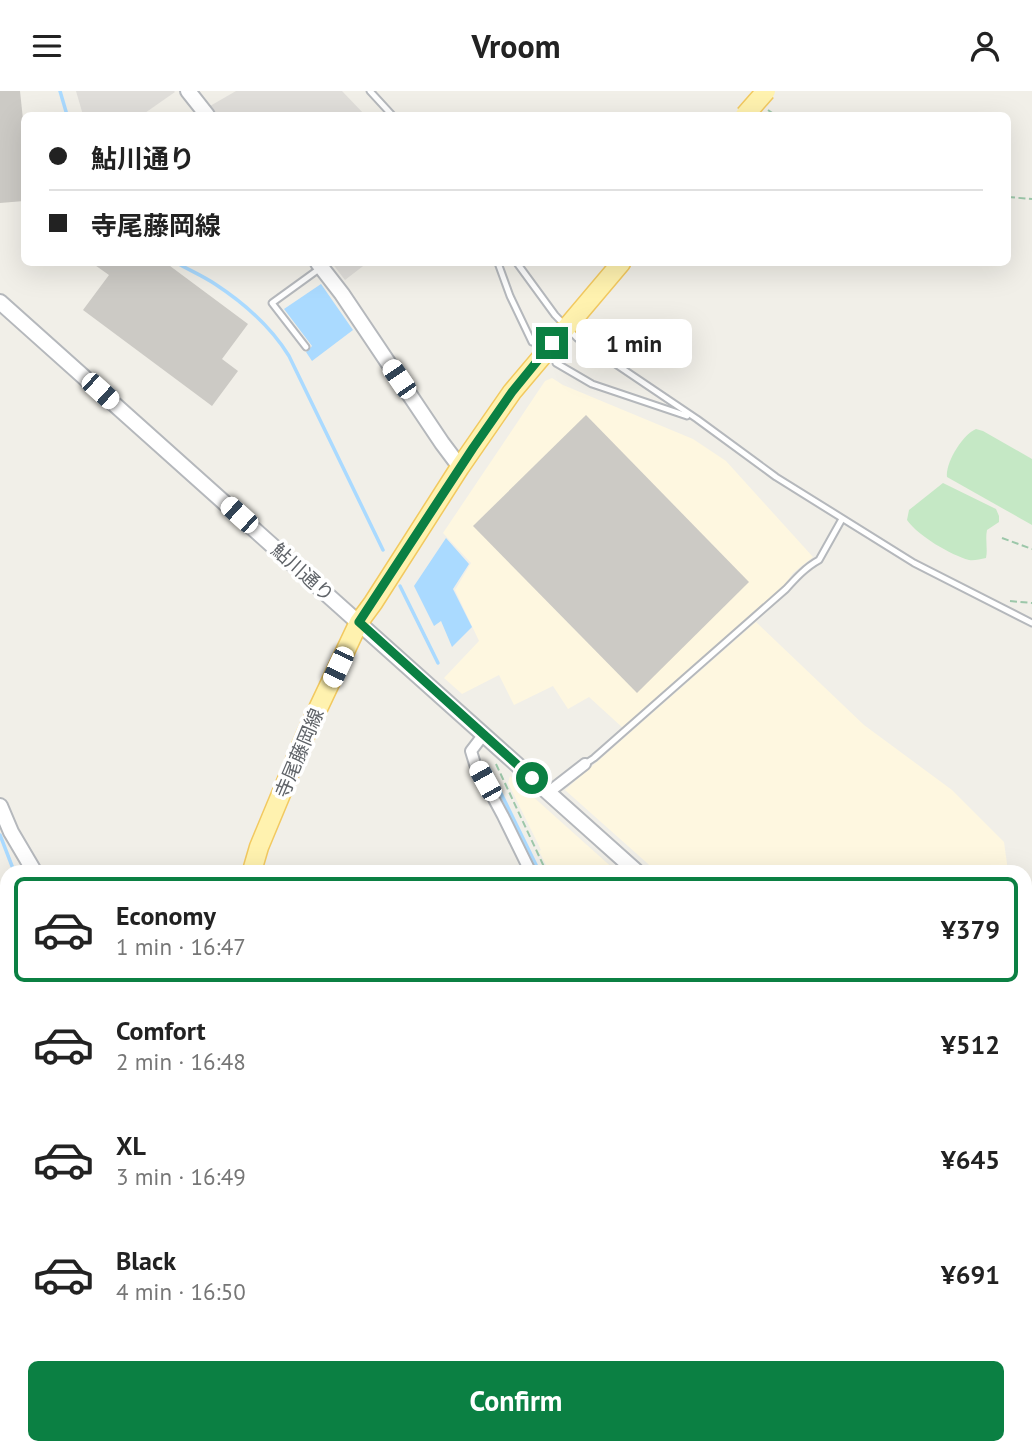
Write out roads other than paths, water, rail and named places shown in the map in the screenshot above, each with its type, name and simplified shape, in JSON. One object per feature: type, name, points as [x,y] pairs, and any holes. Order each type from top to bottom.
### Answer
[{"type":"main road","points":[[748,112],[766,91]]},
{"type":"main road","name":"寺尾藤岡線","points":[[254,865],[306,734],[359,622],[512,392],[618,266]]},
{"type":"street","points":[[188,91],[205,112]]},
{"type":"street","points":[[321,266],[460,467]]},
{"type":"street","name":"鮎川通り","points":[[0,302],[629,865]]},
{"type":"street","points":[[484,734],[471,751],[475,764],[527,865]]},
{"type":"street","points":[[549,792],[585,764]]},
{"type":"street","points":[[0,806],[11,832],[30,865]]},
{"type":"lane","points":[[370,91],[389,112]]},
{"type":"lane","points":[[306,347],[272,303],[319,266]]},
{"type":"lane","points":[[499,266],[532,342]]},
{"type":"lane","points":[[519,266],[566,327],[616,366],[697,419],[776,477],[842,519],[914,563],[1032,622]]},
{"type":"lane","points":[[556,363],[592,384],[697,419]]},
{"type":"lane","points":[[585,764],[819,560],[842,519]]},
{"type":"water","points":[[321,284],[353,330],[312,361],[306,352],[312,346],[284,309]]},
{"type":"water","points":[[446,538],[469,564],[453,589],[472,627],[452,647],[441,621],[434,626],[414,586]]},
{"type":"waterway","points":[[60,91],[66,112]]},
{"type":"waterway","points":[[182,266],[236,299],[256,316],[282,345],[383,550]]},
{"type":"waterway","points":[[400,586],[438,663]]},
{"type":"waterway","points":[[489,769],[536,865]]},
{"type":"waterway","points":[[0,835],[12,865]]}]
